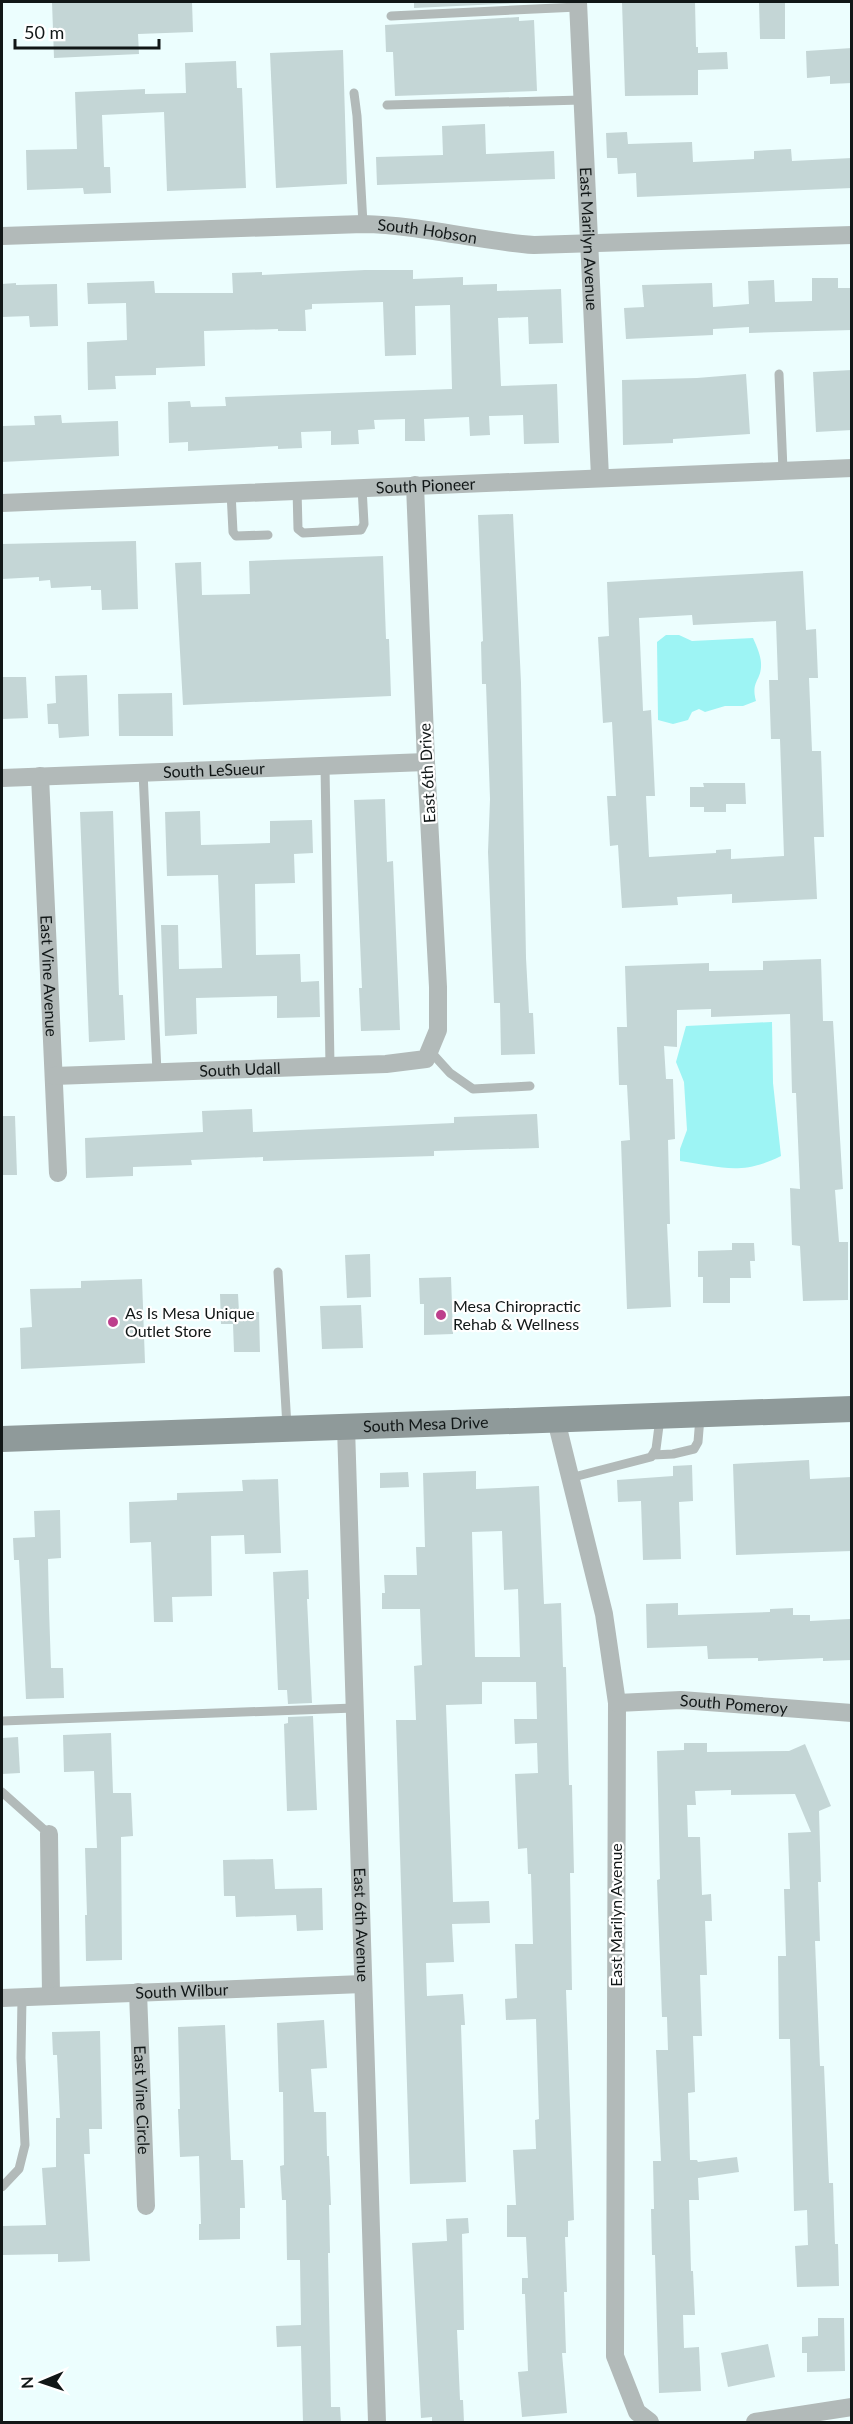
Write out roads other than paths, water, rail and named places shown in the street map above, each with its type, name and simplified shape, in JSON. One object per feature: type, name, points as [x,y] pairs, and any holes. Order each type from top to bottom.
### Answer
[{"type":"main road","name":"South Mesa Drive","points":[[2,1439],[852,1409]]},
{"type":"street","name":"East Marilyn Avenue","points":[[578,4],[600,477]]},
{"type":"street","name":"South Hobson","points":[[2,236],[363,224],[396,225],[504,243],[534,245],[852,235]]},
{"type":"street","name":"South Pioneer","points":[[2,503],[297,489],[852,468]]},
{"type":"street","name":"East 6th Drive","points":[[415,485],[438,987],[438,1029],[428,1055]]},
{"type":"street","name":"South LeSueur","points":[[2,778],[426,762]]},
{"type":"street","name":"East Vine Avenue","points":[[40,776],[58,1173]]},
{"type":"street","name":"South Udall","points":[[54,1076],[386,1064],[428,1055]]},
{"type":"street","name":"East Marilyn Avenue","points":[[556,1420],[604,1614],[616,1703],[615,2356],[644,2417]]},
{"type":"street","name":"East 6th Avenue","points":[[346,1427],[377,2422]]},
{"type":"street","name":"South Pomeroy","points":[[616,1703],[681,1700],[852,1713]]},
{"type":"street","points":[[49,1834],[51,1996]]},
{"type":"street","name":"South Wilbur","points":[[2,1998],[363,1984]]},
{"type":"street","name":"East Vine Circle","points":[[138,1992],[146,2206]]},
{"type":"street","points":[[754,2422],[852,2408]]},
{"type":"lane","points":[[391,16],[578,4]]},
{"type":"lane","points":[[354,93],[363,224]]},
{"type":"lane","points":[[387,105],[582,100]]},
{"type":"lane","points":[[779,374],[783,470]]},
{"type":"lane","points":[[297,489],[298,529],[303,533],[361,530],[364,524],[362,487]]},
{"type":"lane","points":[[231,492],[233,532],[236,536],[268,535]]},
{"type":"lane","points":[[325,766],[330,1066]]},
{"type":"lane","points":[[143,772],[157,1072]]},
{"type":"lane","points":[[428,1055],[473,1089],[530,1086]]},
{"type":"lane","points":[[278,1272],[287,1429]]},
{"type":"lane","points":[[570,1478],[653,1455],[673,1454],[694,1449],[698,1442],[701,1414]]},
{"type":"lane","points":[[653,1455],[656,1449],[660,1416]]},
{"type":"lane","points":[[2,1721],[354,1708]]},
{"type":"lane","points":[[2,1792],[49,1834]]},
{"type":"lane","points":[[2,2187],[19,2169],[25,2145],[21,2058],[22,1997]]},
{"type":"place","name":"Mesa Chiropractic Rehab & Wellness","points":[[441,1315]]},
{"type":"place","name":"As Is Mesa Unique Outlet Store","points":[[113,1322]]}]
